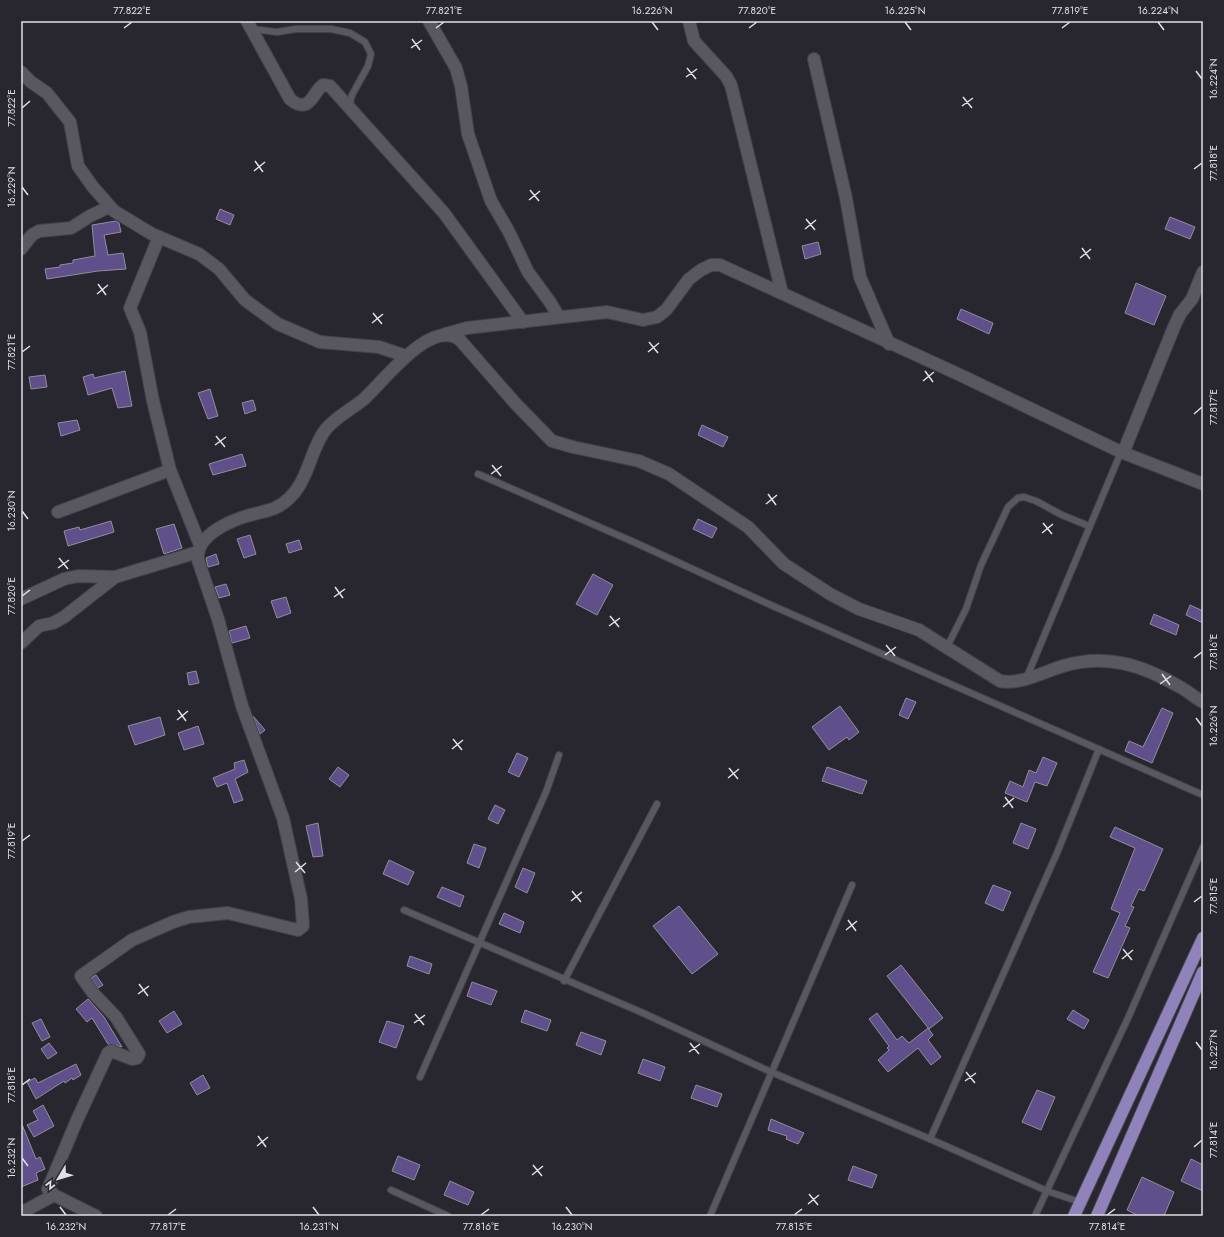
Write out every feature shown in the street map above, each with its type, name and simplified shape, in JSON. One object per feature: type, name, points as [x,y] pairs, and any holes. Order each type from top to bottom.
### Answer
[{"type":"main road","points":[[1074,1216],[1203,938]]},
{"type":"main road","points":[[1097,1216],[1203,973]]},
{"type":"street","points":[[429,21],[456,68],[462,86],[468,134],[491,201],[510,232],[528,272],[559,317]]},
{"type":"street","points":[[689,21],[694,41],[726,76],[731,85],[782,293]]},
{"type":"street","points":[[249,25],[286,93],[295,103],[299,104],[311,101],[320,87],[327,85],[349,107],[444,214],[523,322]]},
{"type":"street","points":[[814,59],[846,198],[860,277],[889,344]]},
{"type":"street","points":[[21,72],[31,82],[47,93],[70,122],[78,166],[92,187],[109,207],[152,234],[199,254],[212,263],[245,300],[278,324],[320,342],[379,347],[406,356]]},
{"type":"street","points":[[21,249],[32,235],[39,231],[71,228],[90,216],[109,207]]},
{"type":"street","points":[[96,1216],[54,1194],[48,1189],[108,1053],[111,1051],[132,1059],[137,1058],[139,1054],[116,1017],[87,986],[81,978],[82,975],[132,940],[173,922],[189,917],[228,913],[298,930],[303,926],[301,898],[283,818],[242,706],[218,620],[198,560],[199,548],[170,470],[153,401],[140,332],[130,308],[136,290],[159,237]]},
{"type":"street","points":[[21,644],[39,626],[53,623],[64,616],[115,577],[199,548],[220,528],[235,520],[275,508],[293,495],[299,486],[326,429],[364,399],[406,356],[437,336],[467,328],[607,312],[643,320],[657,318],[666,310],[689,279],[710,265],[720,265],[889,344],[958,374],[1122,452],[1203,484]]},
{"type":"street","points":[[1122,452],[1177,320],[1192,299],[1203,272]]},
{"type":"street","points":[[437,336],[454,336],[460,340],[514,403],[552,441],[573,447],[639,460],[669,474],[748,527],[784,564],[830,594],[859,609],[919,630],[1000,681],[1016,682],[1078,662],[1106,661],[1129,663],[1164,678],[1203,702]]},
{"type":"street","points":[[58,512],[170,470]]},
{"type":"street","points":[[21,599],[64,579],[78,576],[115,577]]},
{"type":"street","points":[[21,1213],[54,1194]]},
{"type":"lane","points":[[249,25],[277,32],[296,29],[331,29],[350,32],[365,42],[371,54],[368,66],[352,95],[349,107]]},
{"type":"lane","points":[[1026,679],[1089,526],[1122,452]]},
{"type":"lane","points":[[478,474],[1203,796]]},
{"type":"lane","points":[[947,647],[966,609],[981,565],[1008,507],[1012,502],[1024,498],[1036,501],[1062,515],[1089,526]]},
{"type":"lane","points":[[930,1139],[1057,853],[1099,749]]},
{"type":"lane","points":[[420,1077],[546,792],[559,755]]},
{"type":"lane","points":[[564,981],[657,804]]},
{"type":"lane","points":[[1035,1216],[1128,1018],[1203,847]]},
{"type":"lane","points":[[710,1216],[852,885]]},
{"type":"lane","points":[[404,910],[478,944],[643,1013],[771,1072],[930,1139],[1047,1191],[1080,1202]]},
{"type":"lane","points":[[391,1190],[448,1216]]},
{"type":"building","points":[[220,209],[234,215],[230,225],[216,219]]},
{"type":"building","points":[[1170,217],[1195,227],[1190,239],[1165,229]]},
{"type":"building","points":[[116,221],[119,223],[121,232],[104,235],[108,255],[123,253],[126,269],[98,271],[47,279],[45,269],[60,267],[60,265],[73,263],[73,260],[95,256],[92,225]]},
{"type":"building","points":[[818,242],[821,254],[805,259],[802,246]]},
{"type":"building","points":[[1136,283],[1166,296],[1154,325],[1125,313]]},
{"type":"building","points":[[961,309],[993,323],[989,334],[957,319]]},
{"type":"building","points":[[125,371],[132,406],[118,408],[112,388],[88,395],[83,377],[93,374],[94,378]]},
{"type":"building","points":[[45,375],[47,387],[31,389],[29,377]]},
{"type":"building","points":[[210,389],[218,416],[208,419],[198,393]]},
{"type":"building","points":[[253,400],[256,410],[245,414],[242,403]]},
{"type":"building","points":[[77,420],[80,430],[61,436],[58,423]]},
{"type":"building","points":[[702,425],[728,437],[723,447],[698,435]]},
{"type":"building","points":[[242,454],[246,466],[213,475],[209,464]]},
{"type":"building","points":[[698,519],[717,528],[712,538],[693,529]]},
{"type":"building","points":[[111,521],[114,532],[68,546],[64,531],[79,527],[80,530]]},
{"type":"building","points":[[174,524],[182,548],[164,554],[156,529]]},
{"type":"building","points":[[250,535],[256,554],[244,558],[237,539]]},
{"type":"building","points":[[299,540],[302,549],[289,553],[286,544]]},
{"type":"building","points":[[216,554],[219,564],[208,567],[206,558]]},
{"type":"building","points":[[593,574],[613,585],[597,615],[576,604]]},
{"type":"building","points":[[226,584],[230,595],[219,598],[215,587]]},
{"type":"building","points":[[286,597],[291,613],[277,618],[271,601]]},
{"type":"building","points":[[1190,605],[1203,611],[1203,623],[1186,615]]},
{"type":"building","points":[[1154,614],[1179,625],[1176,635],[1150,624]]},
{"type":"building","points":[[246,626],[250,638],[232,643],[229,631]]},
{"type":"building","points":[[196,671],[199,683],[189,685],[187,673]]},
{"type":"building","points":[[906,698],[916,702],[908,719],[899,715]]},
{"type":"building","points":[[840,706],[859,732],[849,740],[847,737],[829,750],[812,727]]},
{"type":"building","points":[[1162,708],[1173,713],[1152,763],[1125,751],[1129,741],[1143,747]]},
{"type":"building","points":[[253,716],[265,730],[260,734]]},
{"type":"building","points":[[160,717],[165,735],[135,745],[128,726]]},
{"type":"building","points":[[198,726],[204,744],[184,750],[178,733]]},
{"type":"building","points":[[517,753],[528,758],[519,777],[508,772]]},
{"type":"building","points":[[1043,757],[1057,763],[1047,786],[1035,782],[1027,802],[1005,793],[1010,781],[1023,787],[1029,770],[1036,773]]},
{"type":"building","points":[[244,760],[248,772],[235,779],[243,800],[234,803],[227,783],[217,787],[213,778],[235,769],[234,763]]},
{"type":"building","points":[[338,767],[349,775],[340,787],[329,779]]},
{"type":"building","points":[[827,767],[867,781],[862,794],[822,781]]},
{"type":"building","points":[[495,805],[505,810],[498,824],[488,819]]},
{"type":"building","points":[[318,823],[323,856],[313,857],[306,826]]},
{"type":"building","points":[[1021,823],[1036,829],[1028,849],[1013,843]]},
{"type":"building","points":[[1115,827],[1163,849],[1144,891],[1139,889],[1131,906],[1134,907],[1125,926],[1130,928],[1108,978],[1093,972],[1120,913],[1111,909],[1135,848],[1110,837]]},
{"type":"building","points":[[474,844],[486,848],[479,868],[467,863]]},
{"type":"building","points":[[389,860],[414,872],[408,885],[383,874]]},
{"type":"building","points":[[523,868],[535,873],[527,893],[515,887]]},
{"type":"building","points":[[993,885],[1011,892],[1003,911],[985,903]]},
{"type":"building","points":[[442,887],[464,896],[460,907],[437,897]]},
{"type":"building","points":[[679,906],[718,954],[692,974],[653,926]]},
{"type":"building","points":[[504,913],[524,922],[520,933],[499,924]]},
{"type":"building","points":[[410,956],[432,964],[429,974],[407,966]]},
{"type":"building","points":[[901,965],[943,1018],[929,1029],[887,976]]},
{"type":"building","points":[[96,975],[103,985],[98,988],[91,978]]},
{"type":"building","points":[[472,982],[497,991],[491,1005],[467,996]]},
{"type":"building","points":[[88,999],[104,1017],[122,1047],[108,1044],[92,1018],[87,1022],[76,1009]]},
{"type":"building","points":[[525,1010],[551,1020],[547,1031],[521,1022]]},
{"type":"building","points":[[1073,1010],[1089,1020],[1084,1029],[1067,1019]]},
{"type":"building","points":[[174,1011],[182,1024],[167,1033],[159,1021]]},
{"type":"building","points":[[877,1013],[897,1040],[902,1036],[909,1043],[928,1028],[933,1035],[928,1040],[941,1057],[931,1065],[918,1048],[888,1072],[878,1060],[889,1050],[887,1048],[889,1046],[869,1019]]},
{"type":"building","points":[[41,1019],[50,1037],[42,1041],[32,1023]]},
{"type":"building","points":[[387,1021],[404,1026],[396,1048],[379,1042]]},
{"type":"building","points":[[581,1032],[606,1041],[601,1055],[576,1045]]},
{"type":"building","points":[[49,1043],[57,1053],[48,1059],[41,1049]]},
{"type":"building","points":[[643,1059],[665,1067],[660,1081],[638,1073]]},
{"type":"building","points":[[76,1064],[81,1075],[73,1080],[72,1078],[65,1083],[64,1081],[36,1099],[27,1082],[35,1078],[38,1083]]},
{"type":"building","points":[[203,1075],[210,1088],[197,1095],[190,1083]]},
{"type":"building","points":[[696,1085],[722,1094],[717,1107],[691,1098]]},
{"type":"building","points":[[1037,1090],[1055,1097],[1041,1130],[1022,1122]]},
{"type":"building","points":[[43,1105],[54,1126],[34,1137],[27,1125],[38,1120],[33,1111]]},
{"type":"building","points":[[771,1119],[804,1133],[798,1144],[786,1139],[787,1136],[768,1130]]},
{"type":"building","points":[[21,1122],[36,1159],[40,1157],[45,1169],[36,1173],[38,1180],[21,1187]]},
{"type":"building","points":[[398,1156],[420,1165],[414,1180],[392,1171]]},
{"type":"building","points":[[1191,1159],[1203,1165],[1203,1191],[1181,1181]]},
{"type":"building","points":[[853,1166],[877,1175],[872,1188],[848,1180]]},
{"type":"building","points":[[1142,1177],[1174,1192],[1164,1216],[1139,1216],[1127,1210]]},
{"type":"building","points":[[450,1181],[474,1192],[468,1205],[444,1195]]}]
